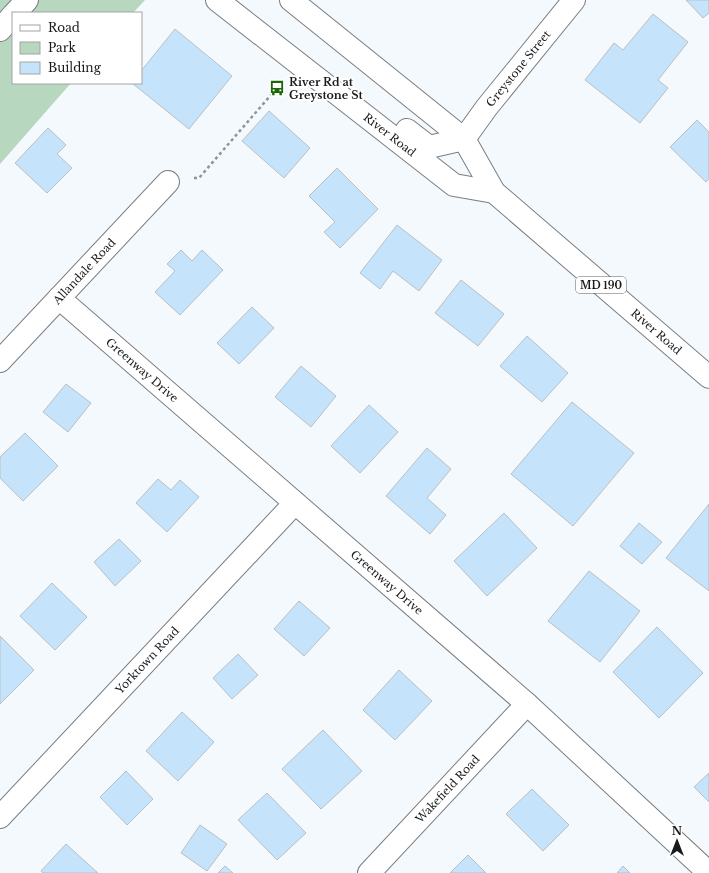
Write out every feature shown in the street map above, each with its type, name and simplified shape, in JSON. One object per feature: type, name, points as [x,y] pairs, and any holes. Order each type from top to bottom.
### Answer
[{"type":"street","points":[[16,12],[27,0]]},
{"type":"street","name":"River Road","points":[[217,0],[454,185],[494,192]]},
{"type":"street","name":"River Road","points":[[291,0],[464,139],[494,192],[709,377]]},
{"type":"street","name":"Greystone Street","points":[[464,139],[487,107],[574,0]]},
{"type":"street","points":[[0,30],[12,16]]},
{"type":"street","points":[[305,70],[347,84],[429,147],[464,139]]},
{"type":"street","name":"Allandale Road","points":[[0,361],[168,182]]},
{"type":"street","name":"Greenway Drive","points":[[59,298],[527,704],[709,873]]},
{"type":"street","name":"Yorktown Road","points":[[0,817],[295,503]]},
{"type":"street","name":"Wakefield Road","points":[[369,873],[527,704]]},
{"type":"path","points":[[168,182],[199,178],[277,88]]},
{"type":"green space","points":[[0,0],[145,0],[134,12],[12,12],[12,84],[70,84],[0,164]]},
{"type":"building","points":[[686,0],[709,0],[709,13],[703,18]]},
{"type":"building","points":[[653,14],[688,42],[658,80],[668,88],[640,123],[585,80],[614,43],[623,50]]},
{"type":"building","points":[[175,29],[232,76],[189,129],[133,84],[142,84],[142,70]]},
{"type":"building","points":[[269,111],[310,148],[284,178],[242,141]]},
{"type":"building","points":[[697,120],[709,132],[709,179],[706,182],[670,147]]},
{"type":"building","points":[[48,128],[66,145],[57,154],[72,168],[47,193],[15,163]]},
{"type":"building","points":[[337,168],[378,209],[340,248],[324,232],[335,222],[309,196]]},
{"type":"building","points":[[397,225],[442,260],[419,291],[393,271],[380,289],[360,273]]},
{"type":"building","points":[[181,250],[192,261],[202,250],[223,270],[180,315],[155,292],[175,271],[167,264]]},
{"type":"building","points":[[461,280],[504,314],[478,346],[435,313]]},
{"type":"building","points":[[252,307],[274,328],[239,364],[217,343]]},
{"type":"building","points":[[527,336],[568,373],[542,402],[500,366]]},
{"type":"building","points":[[301,366],[336,396],[311,427],[275,397]]},
{"type":"building","points":[[66,384],[91,403],[68,432],[43,412]]},
{"type":"building","points":[[572,402],[634,453],[573,526],[511,474]]},
{"type":"building","points":[[369,405],[398,432],[360,473],[331,446]]},
{"type":"building","points":[[25,433],[58,466],[23,501],[0,478],[0,457]]},
{"type":"building","points":[[427,448],[451,469],[427,498],[446,515],[430,534],[386,496]]},
{"type":"building","points":[[158,479],[171,490],[180,480],[199,497],[167,532],[136,503]]},
{"type":"building","points":[[709,504],[709,591],[666,558]]},
{"type":"building","points":[[504,513],[537,548],[487,596],[454,561]]},
{"type":"building","points":[[639,523],[662,542],[642,564],[620,546]]},
{"type":"building","points":[[119,539],[141,561],[115,586],[94,562]]},
{"type":"building","points":[[589,571],[640,611],[600,662],[548,621]]},
{"type":"building","points":[[52,583],[87,617],[55,650],[20,616]]},
{"type":"building","points":[[299,601],[330,628],[304,656],[274,629]]},
{"type":"building","points":[[657,627],[703,673],[659,718],[613,672]]},
{"type":"building","points":[[0,636],[34,670],[0,704]]},
{"type":"building","points":[[238,654],[258,675],[232,699],[213,678]]},
{"type":"building","points":[[399,670],[432,701],[395,740],[363,710]]},
{"type":"building","points":[[182,712],[214,742],[178,781],[146,751]]},
{"type":"building","points":[[323,730],[362,771],[321,809],[282,769]]},
{"type":"building","points":[[126,771],[153,799],[127,825],[100,797]]},
{"type":"building","points":[[709,773],[709,802],[694,787]]},
{"type":"building","points":[[532,789],[569,825],[543,851],[506,814]]},
{"type":"building","points":[[267,793],[306,833],[277,860],[238,820]]},
{"type":"building","points":[[200,825],[227,844],[207,871],[181,853]]},
{"type":"building","points":[[66,844],[98,873],[43,873],[41,871]]},
{"type":"building","points":[[468,855],[486,873],[450,873]]},
{"type":"building","points":[[225,866],[233,873],[218,873]]},
{"type":"building","points":[[623,866],[630,873],[617,873]]},
{"type":"place","name":"River Rd at Greystone St","points":[[277,88]]}]
